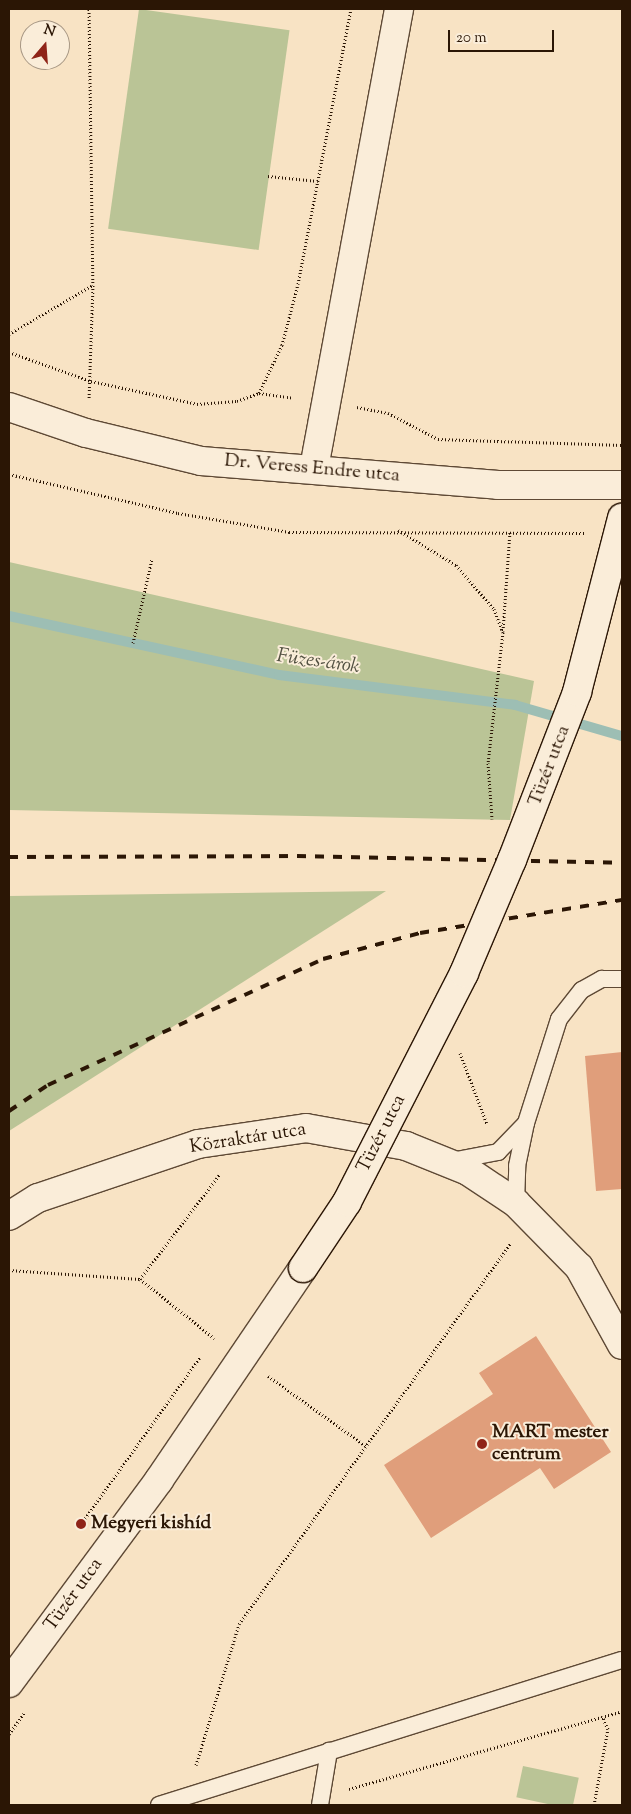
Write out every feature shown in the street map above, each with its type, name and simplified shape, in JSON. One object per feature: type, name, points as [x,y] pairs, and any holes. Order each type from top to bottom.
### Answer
[{"type":"street","points":[[314,468],[399,9]]},
{"type":"street","name":"Dr. Veress Endre utca","points":[[9,407],[86,433],[201,461],[314,468],[498,486],[622,485]]},
{"type":"street","name":"Tüzér utca","points":[[9,1683],[159,1480],[347,1202],[464,973],[512,860],[577,692],[622,518]]},
{"type":"street","name":"Közraktár utca","points":[[9,1216],[38,1198],[198,1144],[306,1128],[406,1146],[468,1171],[523,1210],[578,1268],[622,1345]]},
{"type":"lane","points":[[523,1210],[516,1166],[526,1123],[559,1019],[582,990],[602,979],[622,979]]},
{"type":"lane","points":[[447,1162],[498,1152],[526,1123]]},
{"type":"lane","points":[[159,1805],[622,1660]]},
{"type":"lane","points":[[320,1801],[330,1751]]},
{"type":"path","points":[[86,433],[93,285],[89,9]]},
{"type":"path","points":[[258,394],[282,346],[318,181],[350,9]]},
{"type":"path","points":[[268,176],[318,181]]},
{"type":"path","points":[[9,334],[93,285]]},
{"type":"path","points":[[9,474],[178,513],[289,532],[398,530],[594,534]]},
{"type":"path","points":[[398,530],[456,565],[494,609],[503,632]]},
{"type":"path","points":[[488,764],[502,664],[510,532]]},
{"type":"path","points":[[133,643],[152,559]]},
{"type":"path","points":[[140,1279],[224,1169]]},
{"type":"path","points":[[186,1796],[240,1624],[367,1447],[523,1210]]},
{"type":"path","points":[[9,1270],[140,1279],[216,1336],[210,1344]]},
{"type":"path","points":[[81,1524],[204,1351]]},
{"type":"path","points":[[263,1372],[367,1447]]},
{"type":"path","points":[[320,1801],[622,1711]]},
{"type":"path","points":[[594,1805],[608,1729],[602,1716]]},
{"type":"green space","points":[[139,9],[290,30],[259,250],[108,229]]},
{"type":"green space","points":[[9,562],[534,681],[510,820],[9,810]]},
{"type":"green space","points":[[386,891],[9,1131],[9,896]]},
{"type":"green space","points":[[523,1766],[579,1778],[573,1805],[553,1805],[516,1797]]},
{"type":"building","points":[[622,1052],[622,1189],[596,1191],[585,1056]]},
{"type":"building","points":[[536,1336],[611,1452],[554,1489],[540,1468],[431,1538],[384,1465],[493,1394],[479,1373]]},
{"type":"waterway","name":"Füzes-árok","points":[[9,616],[279,675],[515,705],[622,736]]},
{"type":"railway","points":[[9,857],[297,856],[622,863]]},
{"type":"railway","points":[[9,1111],[48,1085],[323,959],[420,933],[622,900]]},
{"type":"place","name":"MART mester centrum","points":[[482,1444]]},
{"type":"place","name":"Megyeri kishíd","points":[[81,1524]]}]
